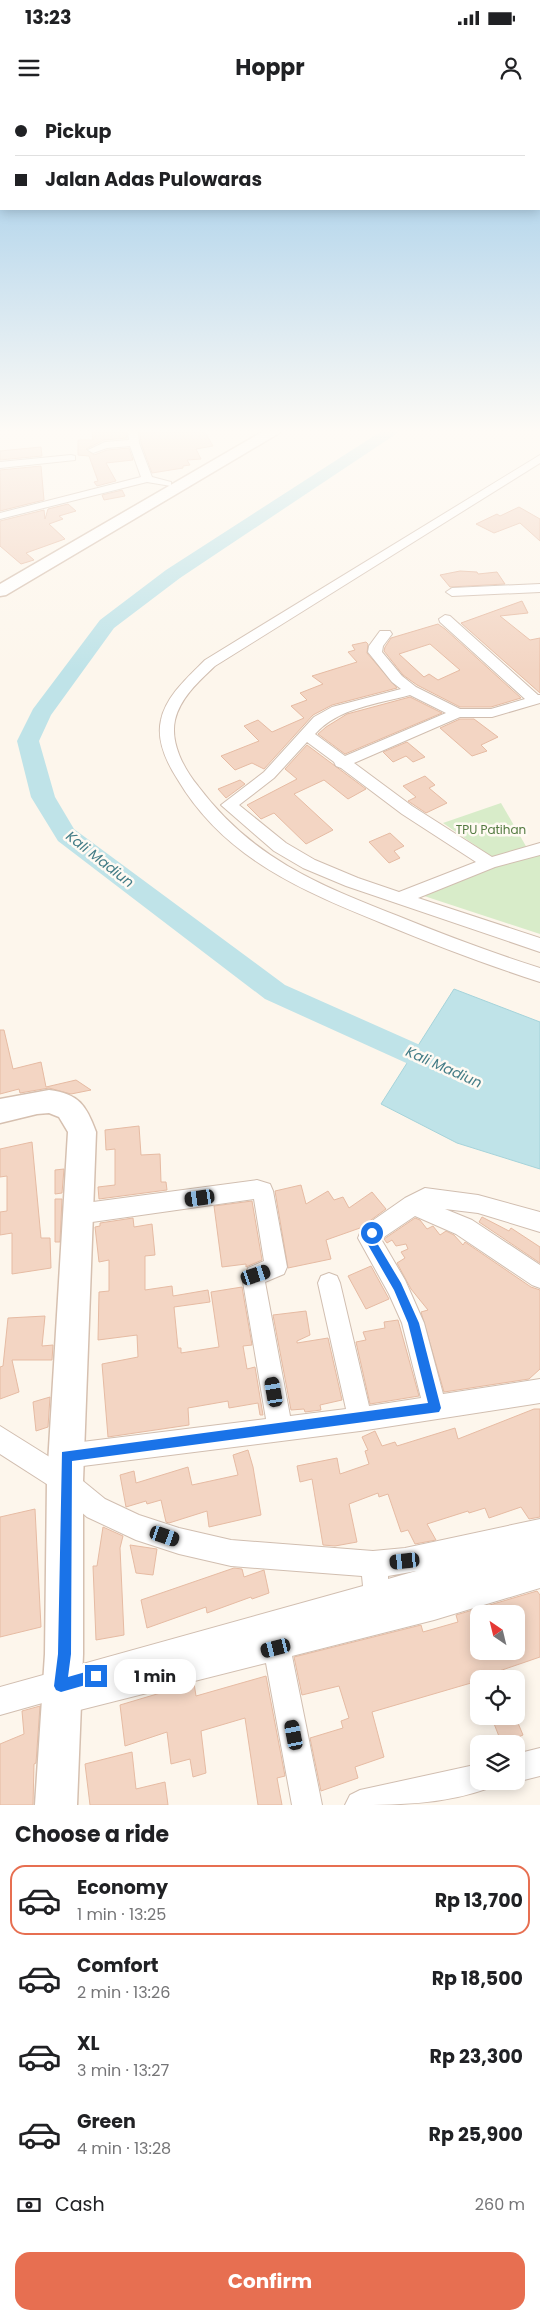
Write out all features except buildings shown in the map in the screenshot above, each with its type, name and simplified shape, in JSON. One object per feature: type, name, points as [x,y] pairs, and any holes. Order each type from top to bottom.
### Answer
[{"type":"main road","points":[[0,581],[120,512]]},
{"type":"main road","points":[[0,591],[130,512]]},
{"type":"main road","points":[[0,1111],[55,1101],[63,1104],[76,1115],[82,1132],[66,1468],[64,1654],[60,1694],[56,1805]]},
{"type":"street","points":[[0,516],[18,512]]},
{"type":"street","points":[[454,512],[210,663],[180,694],[169,714],[167,735],[176,767],[193,794],[246,847],[269,864],[322,892],[443,942],[540,975]]},
{"type":"street","points":[[452,592],[540,588]]},
{"type":"street","points":[[445,619],[537,699]]},
{"type":"street","points":[[385,634],[376,646],[375,652],[397,679],[411,690],[458,713]]},
{"type":"street","points":[[411,690],[337,710],[319,720],[307,735],[252,790],[231,802],[230,807],[280,847],[309,864],[400,898],[540,945]]},
{"type":"street","points":[[342,762],[458,713],[492,712],[537,699]]},
{"type":"street","points":[[307,735],[407,810],[490,863]]},
{"type":"street","points":[[400,898],[490,863],[540,849]]},
{"type":"street","points":[[78,1214],[257,1189],[262,1191],[276,1267],[256,1275],[254,1282],[280,1429]]},
{"type":"street","points":[[435,1408],[413,1323],[398,1287],[369,1238],[372,1233],[412,1205],[427,1197],[478,1204],[540,1222]]},
{"type":"street","points":[[412,1205],[464,1227],[540,1278]]},
{"type":"street","points":[[329,1283],[360,1419]]},
{"type":"street","points":[[0,1438],[16,1451],[66,1468],[280,1429],[435,1408],[540,1390]]},
{"type":"street","points":[[66,1468],[96,1508],[136,1527],[179,1541],[231,1554],[373,1564],[405,1561],[540,1532]]},
{"type":"street","points":[[275,1636],[378,1596],[540,1550]]},
{"type":"street","points":[[373,1564],[378,1596]]},
{"type":"street","points":[[0,1701],[60,1694],[275,1636],[434,1608],[540,1575]]},
{"type":"street","points":[[275,1636],[308,1805]]},
{"type":"street","points":[[525,1766],[540,1762]]},
{"type":"street","points":[[360,1805],[470,1780]]},
{"type":"green space","name":"TPU Patihan","points":[[501,803],[527,848],[492,857],[443,823]]},
{"type":"green space","name":"TPU Patihan","points":[[540,854],[540,934],[418,894],[471,871]]},
{"type":"water","points":[[454,989],[540,1022],[540,1169],[457,1143],[381,1104]]},
{"type":"waterway","name":"Kali Madiun","points":[[267,512],[173,574],[107,624],[41,714],[28,741],[43,797],[66,835],[275,992],[446,1069]]},
{"type":"route","points":[[96,1676],[61,1686],[64,1654],[66,1456],[435,1408],[413,1323],[398,1287],[369,1238],[372,1233]]}]
